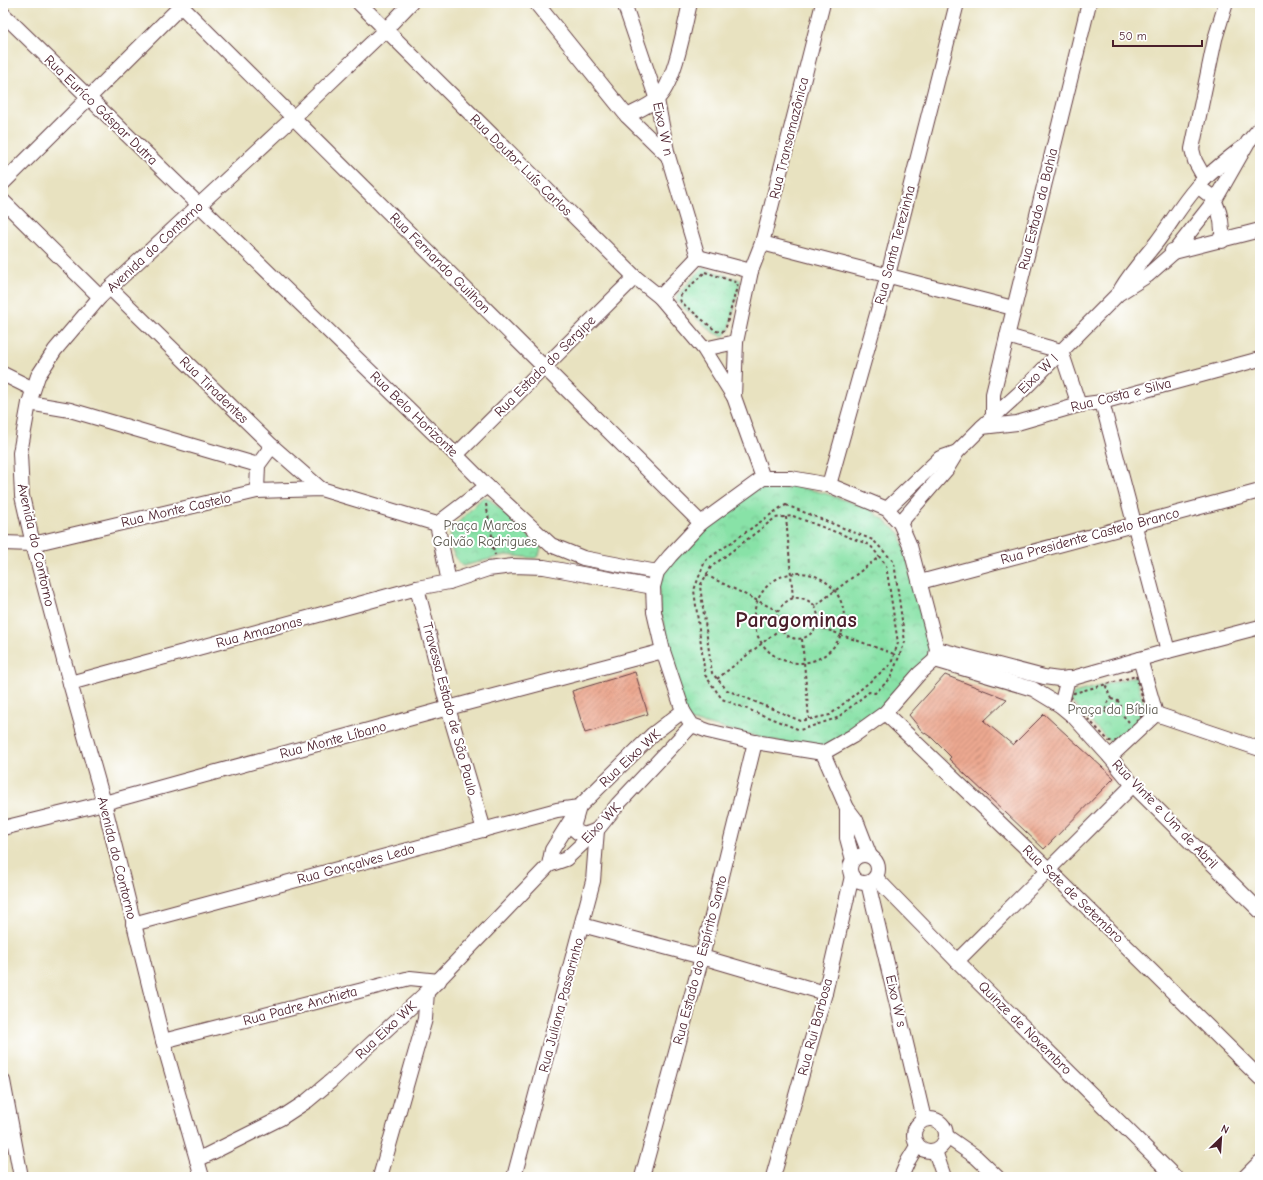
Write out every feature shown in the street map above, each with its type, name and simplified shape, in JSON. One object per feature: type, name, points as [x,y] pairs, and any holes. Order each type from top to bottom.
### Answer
[{"type":"street","name":"Rua Doutor Luís Carlos","points":[[359,3],[635,277],[660,297],[704,349],[734,397]]},
{"type":"street","name":"Avenida do Contorno","points":[[199,1171],[163,1042],[104,803],[70,683],[33,544],[22,496],[20,453],[29,403],[38,376],[55,350],[105,293],[294,117],[411,3]]},
{"type":"street","points":[[536,3],[627,116],[668,156]]},
{"type":"street","name":"Eixo W n","points":[[624,3],[657,100],[668,156],[698,257]]},
{"type":"street","points":[[627,116],[657,100],[664,92],[671,79],[690,3]]},
{"type":"street","name":"Rua Transamazônica","points":[[734,397],[736,342],[751,272],[762,243],[823,3]]},
{"type":"street","name":"Rua Santa Terezinha","points":[[829,485],[888,275],[958,3]]},
{"type":"street","name":"Rua Estado da Bahia","points":[[993,417],[993,394],[1089,3]]},
{"type":"street","points":[[1222,241],[1223,228],[1215,200],[1201,183],[1192,149],[1215,39],[1226,3]]},
{"type":"street","points":[[3,183],[89,99],[181,4]]},
{"type":"street","name":"Rua Fernando Guilhon","points":[[181,4],[701,523]]},
{"type":"street","name":"Rua Euríco Gáspar Dutra","points":[[3,14],[199,206]]},
{"type":"street","name":"Eixo W l","points":[[1118,294],[1178,210],[1201,183],[1248,142],[1260,128]]},
{"type":"street","name":"Eixo W l","points":[[900,523],[946,470],[957,452],[982,427],[1024,389],[1118,294],[1148,275],[1174,252],[1215,200],[1248,142]]},
{"type":"street","name":"Rua Tiradentes","points":[[3,200],[321,489]]},
{"type":"street","name":"Rua Belo Horizonte","points":[[199,206],[487,486],[551,545],[583,558],[658,572]]},
{"type":"street","points":[[1157,241],[1174,252],[1222,241],[1260,230]]},
{"type":"street","points":[[762,243],[1013,308]]},
{"type":"street","points":[[660,297],[698,257],[751,272]]},
{"type":"street","name":"Rua Estado do Sergipe","points":[[456,455],[635,277]]},
{"type":"street","points":[[1007,336],[1061,351],[1079,405]]},
{"type":"street","points":[[704,349],[736,342]]},
{"type":"street","name":"Rua Costa e Silva","points":[[982,427],[1017,423],[1079,405],[1102,402],[1260,359]]},
{"type":"street","points":[[3,374],[33,389]]},
{"type":"street","points":[[734,397],[763,478]]},
{"type":"street","points":[[1102,402],[1168,650]]},
{"type":"street","points":[[29,403],[70,410],[258,465]]},
{"type":"street","points":[[257,491],[258,465],[272,446]]},
{"type":"street","name":"Eixo W l","points":[[887,509],[940,458],[957,452]]},
{"type":"street","points":[[763,478],[791,478],[829,485],[887,509],[900,523],[910,546],[920,582],[936,654],[885,713],[853,736],[823,754],[755,742],[708,731],[692,725],[683,711],[663,651],[654,612],[653,587],[658,572],[670,556],[701,523],[763,478]]},
{"type":"street","points":[[437,524],[487,486]]},
{"type":"street","points":[[321,489],[437,524]]},
{"type":"street","name":"Rua Monte Castelo","points":[[3,543],[33,544],[257,491],[321,489]]},
{"type":"street","name":"Rua Presidente Castelo Branco","points":[[920,582],[1260,491]]},
{"type":"street","points":[[437,524],[449,582]]},
{"type":"street","points":[[544,567],[550,556],[551,545]]},
{"type":"street","name":"Rua Amazonas","points":[[70,683],[417,588],[449,582],[488,569],[513,566],[544,567],[653,587]]},
{"type":"street","name":"Travessa Estado de São Paulo","points":[[417,588],[448,708],[484,830]]},
{"type":"street","points":[[936,654],[1059,679],[1068,678],[1168,650],[1260,627]]},
{"type":"street","name":"Rua Monte Líbano","points":[[3,828],[104,803],[448,708],[663,651]]},
{"type":"street","name":"Rua Vinte e Um de Abril","points":[[936,654],[1033,689],[1061,706],[1073,716],[1110,756],[1133,784],[1260,911]]},
{"type":"street","points":[[1140,659],[1156,714]]},
{"type":"street","points":[[1061,706],[1068,678]]},
{"type":"street","name":"Rua Eixo WK","points":[[579,807],[653,734],[683,711]]},
{"type":"street","name":"Rua Sete de Setembro","points":[[885,713],[1260,1078]]},
{"type":"street","points":[[1156,714],[1260,750]]},
{"type":"street","points":[[1110,756],[1156,714]]},
{"type":"street","name":"Eixo WK","points":[[549,865],[566,859],[597,830],[618,804],[692,725]]},
{"type":"street","name":"Rua Estado do Espírito Santo","points":[[642,1177],[702,957],[755,742]]},
{"type":"street","name":"Eixo W s","points":[[823,754],[847,808],[856,820],[870,856],[877,861],[879,870],[872,881],[924,1120]]},
{"type":"street","points":[[957,961],[1133,784]]},
{"type":"street","points":[[579,807],[574,824],[575,830],[579,834],[586,835],[597,830]]},
{"type":"street","name":"Rua Gonçalves Ledo","points":[[133,924],[557,810],[579,807]]},
{"type":"street","name":"Eixo WK","points":[[549,865],[552,850],[579,807]]},
{"type":"street","name":"Eixo W s","points":[[847,808],[847,838],[853,860],[850,868],[852,876]]},
{"type":"street","name":"Rua Juliana Passarinho","points":[[514,1177],[593,881],[597,830]]},
{"type":"street","points":[[853,860],[861,855],[870,856]]},
{"type":"street","name":"Rua Eixo WK","points":[[199,1171],[307,1101],[331,1082],[439,981],[549,865]]},
{"type":"street","points":[[852,876],[856,881],[862,883],[872,881]]},
{"type":"street","name":"Rua Rui Barbosa","points":[[773,1177],[825,993],[852,876]]},
{"type":"street","name":"Quinze de Novembro","points":[[872,881],[957,961],[1174,1177]]},
{"type":"street","points":[[582,924],[825,993]]},
{"type":"street","name":"Rua Padre Anchieta","points":[[163,1042],[410,978],[439,981]]},
{"type":"street","points":[[380,1177],[425,1019],[427,992]]},
{"type":"street","points":[[3,1081],[21,1177]]},
{"type":"street","points":[[931,1119],[937,1120],[942,1124],[946,1136],[945,1143],[941,1148],[929,1152],[922,1150],[917,1146],[914,1141],[913,1134],[919,1123],[924,1120],[931,1119]]},
{"type":"street","points":[[946,1136],[976,1157],[997,1177]]},
{"type":"street","points":[[902,1177],[908,1161],[917,1146]]},
{"type":"street","points":[[935,1151],[944,1177]]},
{"type":"street","points":[[1245,1177],[1260,1162]]},
{"type":"path","points":[[705,272],[738,283],[726,327],[722,332],[716,331],[681,302],[680,299],[681,295],[705,272]]},
{"type":"path","points":[[490,504],[485,499],[492,536]]},
{"type":"path","points":[[786,505],[873,540],[894,562],[905,642],[890,679],[875,693],[869,692],[837,718],[800,730],[722,699],[705,675],[694,590],[706,561],[786,505]]},
{"type":"path","points":[[792,516],[870,545],[886,565],[898,643],[891,664],[830,715],[801,721],[727,690],[712,673],[700,586],[711,566],[775,518],[786,517],[792,516]]},
{"type":"path","points":[[786,517],[793,598]]},
{"type":"path","points":[[492,536],[497,538],[498,541],[498,545],[493,548]]},
{"type":"path","points":[[492,536],[488,538],[488,546],[493,548],[495,556],[500,554]]},
{"type":"path","points":[[815,606],[879,557]]},
{"type":"path","points":[[706,574],[778,611]]},
{"type":"path","points":[[791,574],[812,574],[828,583],[836,590],[845,612],[842,636],[832,651],[821,659],[804,664],[796,664],[783,661],[769,652],[762,644],[754,626],[754,617],[757,600],[767,586],[774,581],[791,574]]},
{"type":"path","points":[[793,598],[806,599],[815,606],[818,615],[817,626],[814,632],[806,637],[796,639],[789,637],[780,629],[778,624],[778,611],[785,601],[793,598]]},
{"type":"path","points":[[817,626],[894,654]]},
{"type":"path","points":[[718,679],[780,629]]},
{"type":"path","points":[[802,638],[809,720]]},
{"type":"path","points":[[1136,676],[1146,711],[1118,740],[1109,741],[1070,700],[1074,693],[1105,684],[1136,676]]},
{"type":"path","points":[[1105,684],[1111,699]]},
{"type":"path","points":[[1105,711],[1107,704],[1111,699]]},
{"type":"path","points":[[1086,717],[1105,711],[1113,716],[1117,716],[1120,712],[1121,706],[1118,701],[1111,699]]},
{"type":"path","points":[[1120,712],[1133,725]]},
{"type":"green space","points":[[703,268],[741,280],[729,331],[723,336],[714,333],[677,302],[677,295]]},
{"type":"green space","points":[[762,482],[787,484],[824,493],[870,509],[900,533],[934,656],[883,712],[823,752],[688,720],[676,683],[661,612],[659,573],[704,527]]},
{"type":"green space","name":"Praça Marcos Galvão Rodrigues","points":[[483,497],[488,498],[541,547],[539,556],[534,558],[506,555],[463,566],[459,563],[449,545],[451,530]]},
{"type":"green space","name":"Praça da Bíblia","points":[[1136,676],[1146,711],[1118,741],[1109,741],[1070,700],[1074,693]]},
{"type":"building","points":[[635,672],[648,714],[585,733],[572,691]]},
{"type":"building","points":[[945,675],[1007,699],[984,721],[1013,745],[1044,714],[1114,778],[1044,849],[949,759],[951,757],[932,738],[922,731],[909,715]]},
{"type":"district","name":"Paragominas","points":[[796,620]]}]
